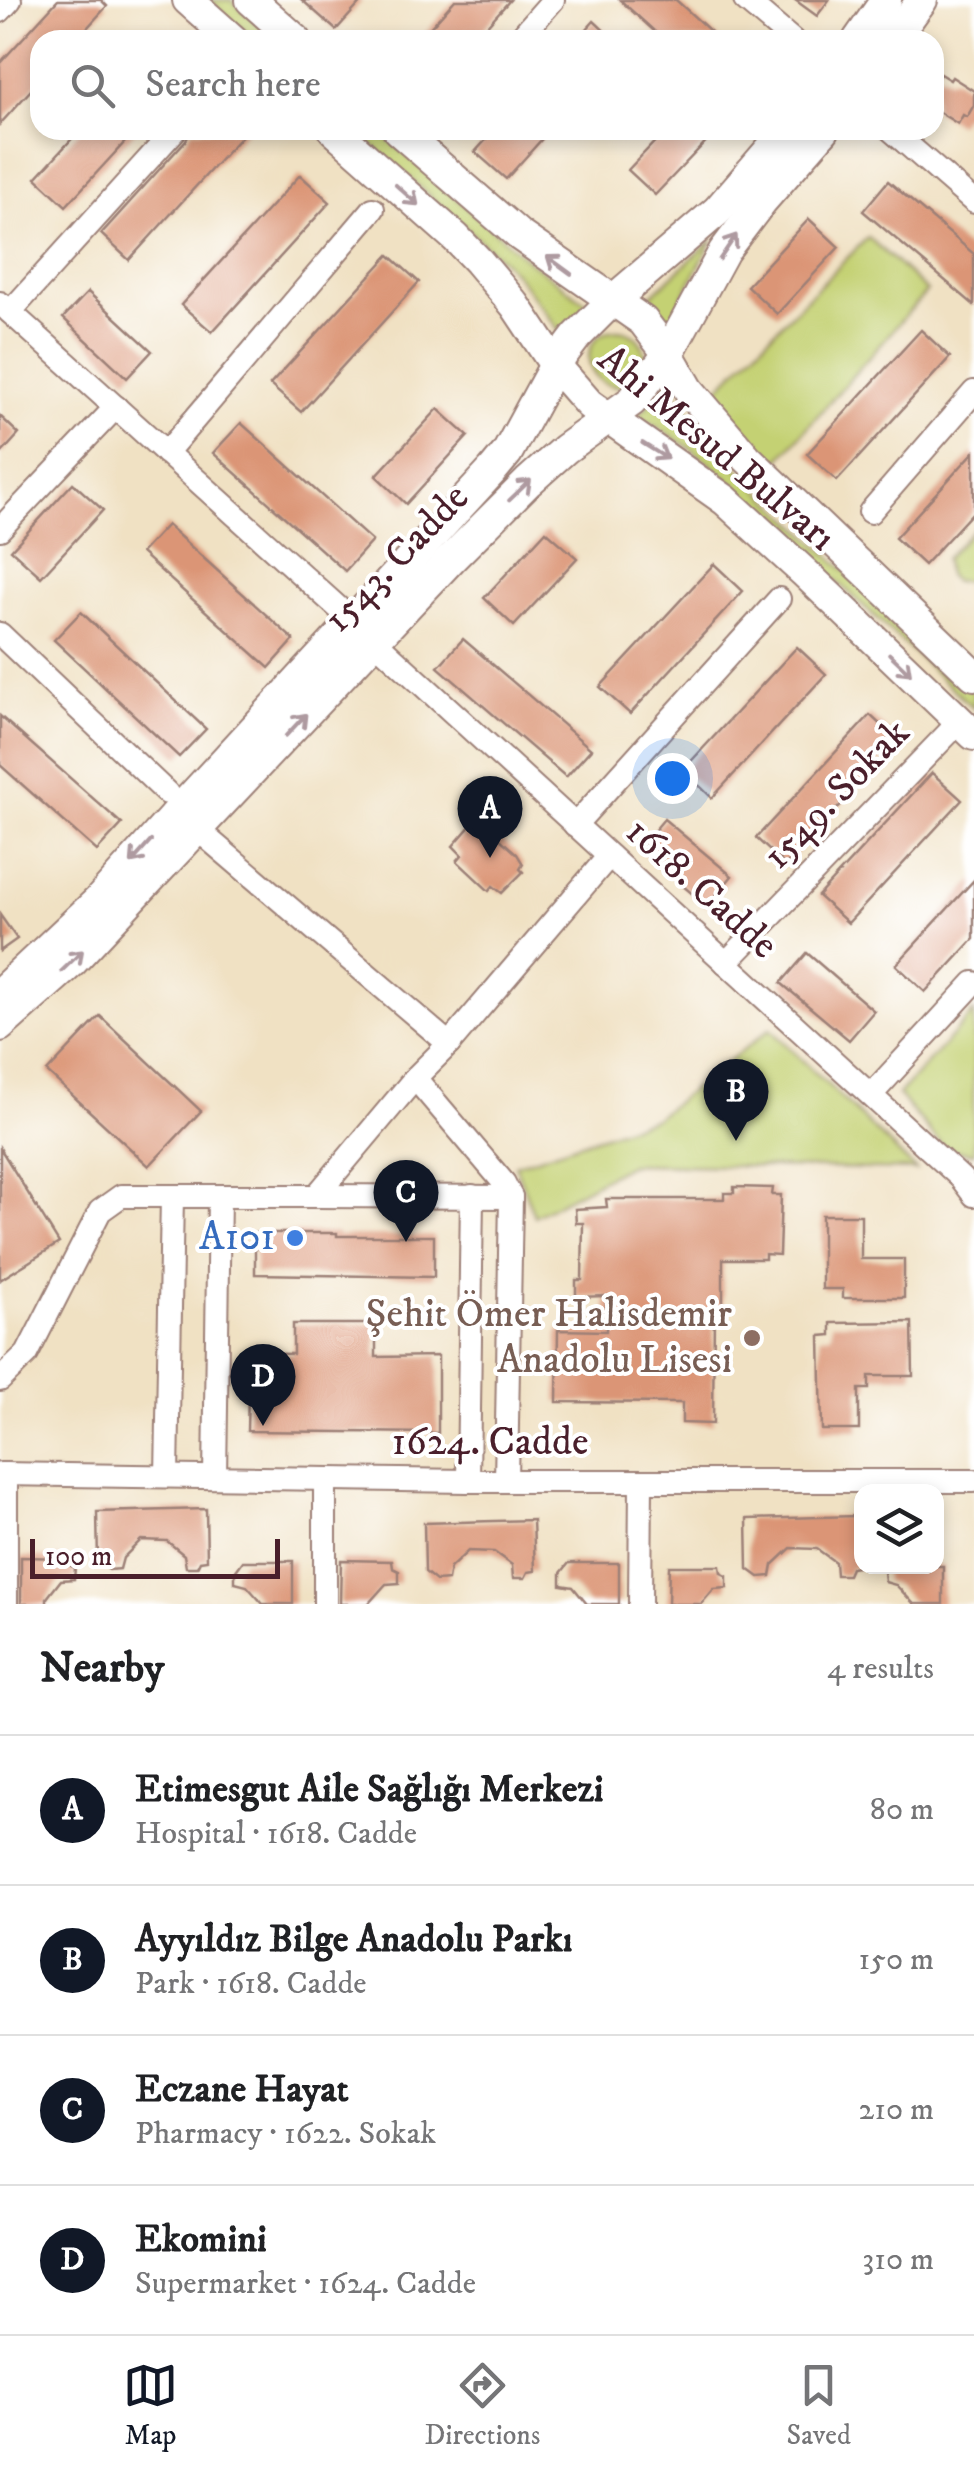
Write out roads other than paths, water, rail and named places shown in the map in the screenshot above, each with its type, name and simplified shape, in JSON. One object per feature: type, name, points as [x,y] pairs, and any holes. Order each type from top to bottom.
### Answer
[{"type":"main road","points":[[188,0],[221,30]]},
{"type":"main road","points":[[251,0],[285,30]]},
{"type":"main road","points":[[865,30],[886,0]]},
{"type":"main road","points":[[901,30],[922,0]]},
{"type":"main road","name":"Ahi Mesud Bulvarı","points":[[345,140],[478,261],[589,404],[725,500],[967,728]]},
{"type":"main road","name":"Ahi Mesud Bulvarı","points":[[410,140],[519,235],[642,322],[690,390],[747,458],[974,675]]},
{"type":"main road","name":"1543. Cadde","points":[[0,1026],[72,962],[198,830],[492,472],[555,365],[585,327],[717,211],[778,140]]},
{"type":"main road","name":"1543. Cadde","points":[[0,994],[98,901],[364,631],[450,559],[565,449],[632,401],[668,354],[724,251],[815,140]]},
{"type":"street","points":[[0,11],[10,0]]},
{"type":"street","points":[[526,30],[552,0]]},
{"type":"street","points":[[745,0],[780,30]]},
{"type":"street","points":[[5,307],[165,140]]},
{"type":"street","points":[[903,140],[974,202]]},
{"type":"street","points":[[166,452],[373,209]]},
{"type":"street","name":"1618. Cadde","points":[[5,307],[364,631],[973,1193]]},
{"type":"street","points":[[870,512],[974,392]]},
{"type":"street","points":[[0,529],[116,408]]},
{"type":"street","points":[[575,826],[779,599]]},
{"type":"street","points":[[0,634],[168,793]]},
{"type":"street","name":"1549. Sokak","points":[[726,963],[967,728]]},
{"type":"street","points":[[198,830],[449,1044]]},
{"type":"street","points":[[316,1196],[609,856]]},
{"type":"street","points":[[870,1095],[974,983]]},
{"type":"street","points":[[415,1078],[511,1196],[506,1481]]},
{"type":"street","points":[[0,1380],[27,1354],[100,1212],[121,1196],[511,1196]]},
{"type":"street","points":[[166,1476],[172,1196]]},
{"type":"street","points":[[215,1477],[220,1196]]},
{"type":"street","points":[[468,1480],[472,1196]]},
{"type":"street","points":[[3,1474],[6,1604]]},
{"type":"street","name":"1624. Cadde","points":[[3,1474],[641,1482],[974,1481]]},
{"type":"street","points":[[325,1479],[325,1604]]},
{"type":"street","points":[[640,1604],[641,1482]]},
{"type":"place","name":"Etimesgut Aile Sağlığı Merkezi","points":[[490,858]]},
{"type":"place","name":"Ayyıldız Bilge Anadolu Parkı","points":[[736,1141]]},
{"type":"place","name":"A101","points":[[295,1238]]},
{"type":"place","name":"Eczane Hayat","points":[[406,1242]]},
{"type":"place","name":"Şehit Ömer Halisdemir Anadolu Lisesi","points":[[752,1338]]},
{"type":"place","name":"Ekomini","points":[[263,1426]]}]
